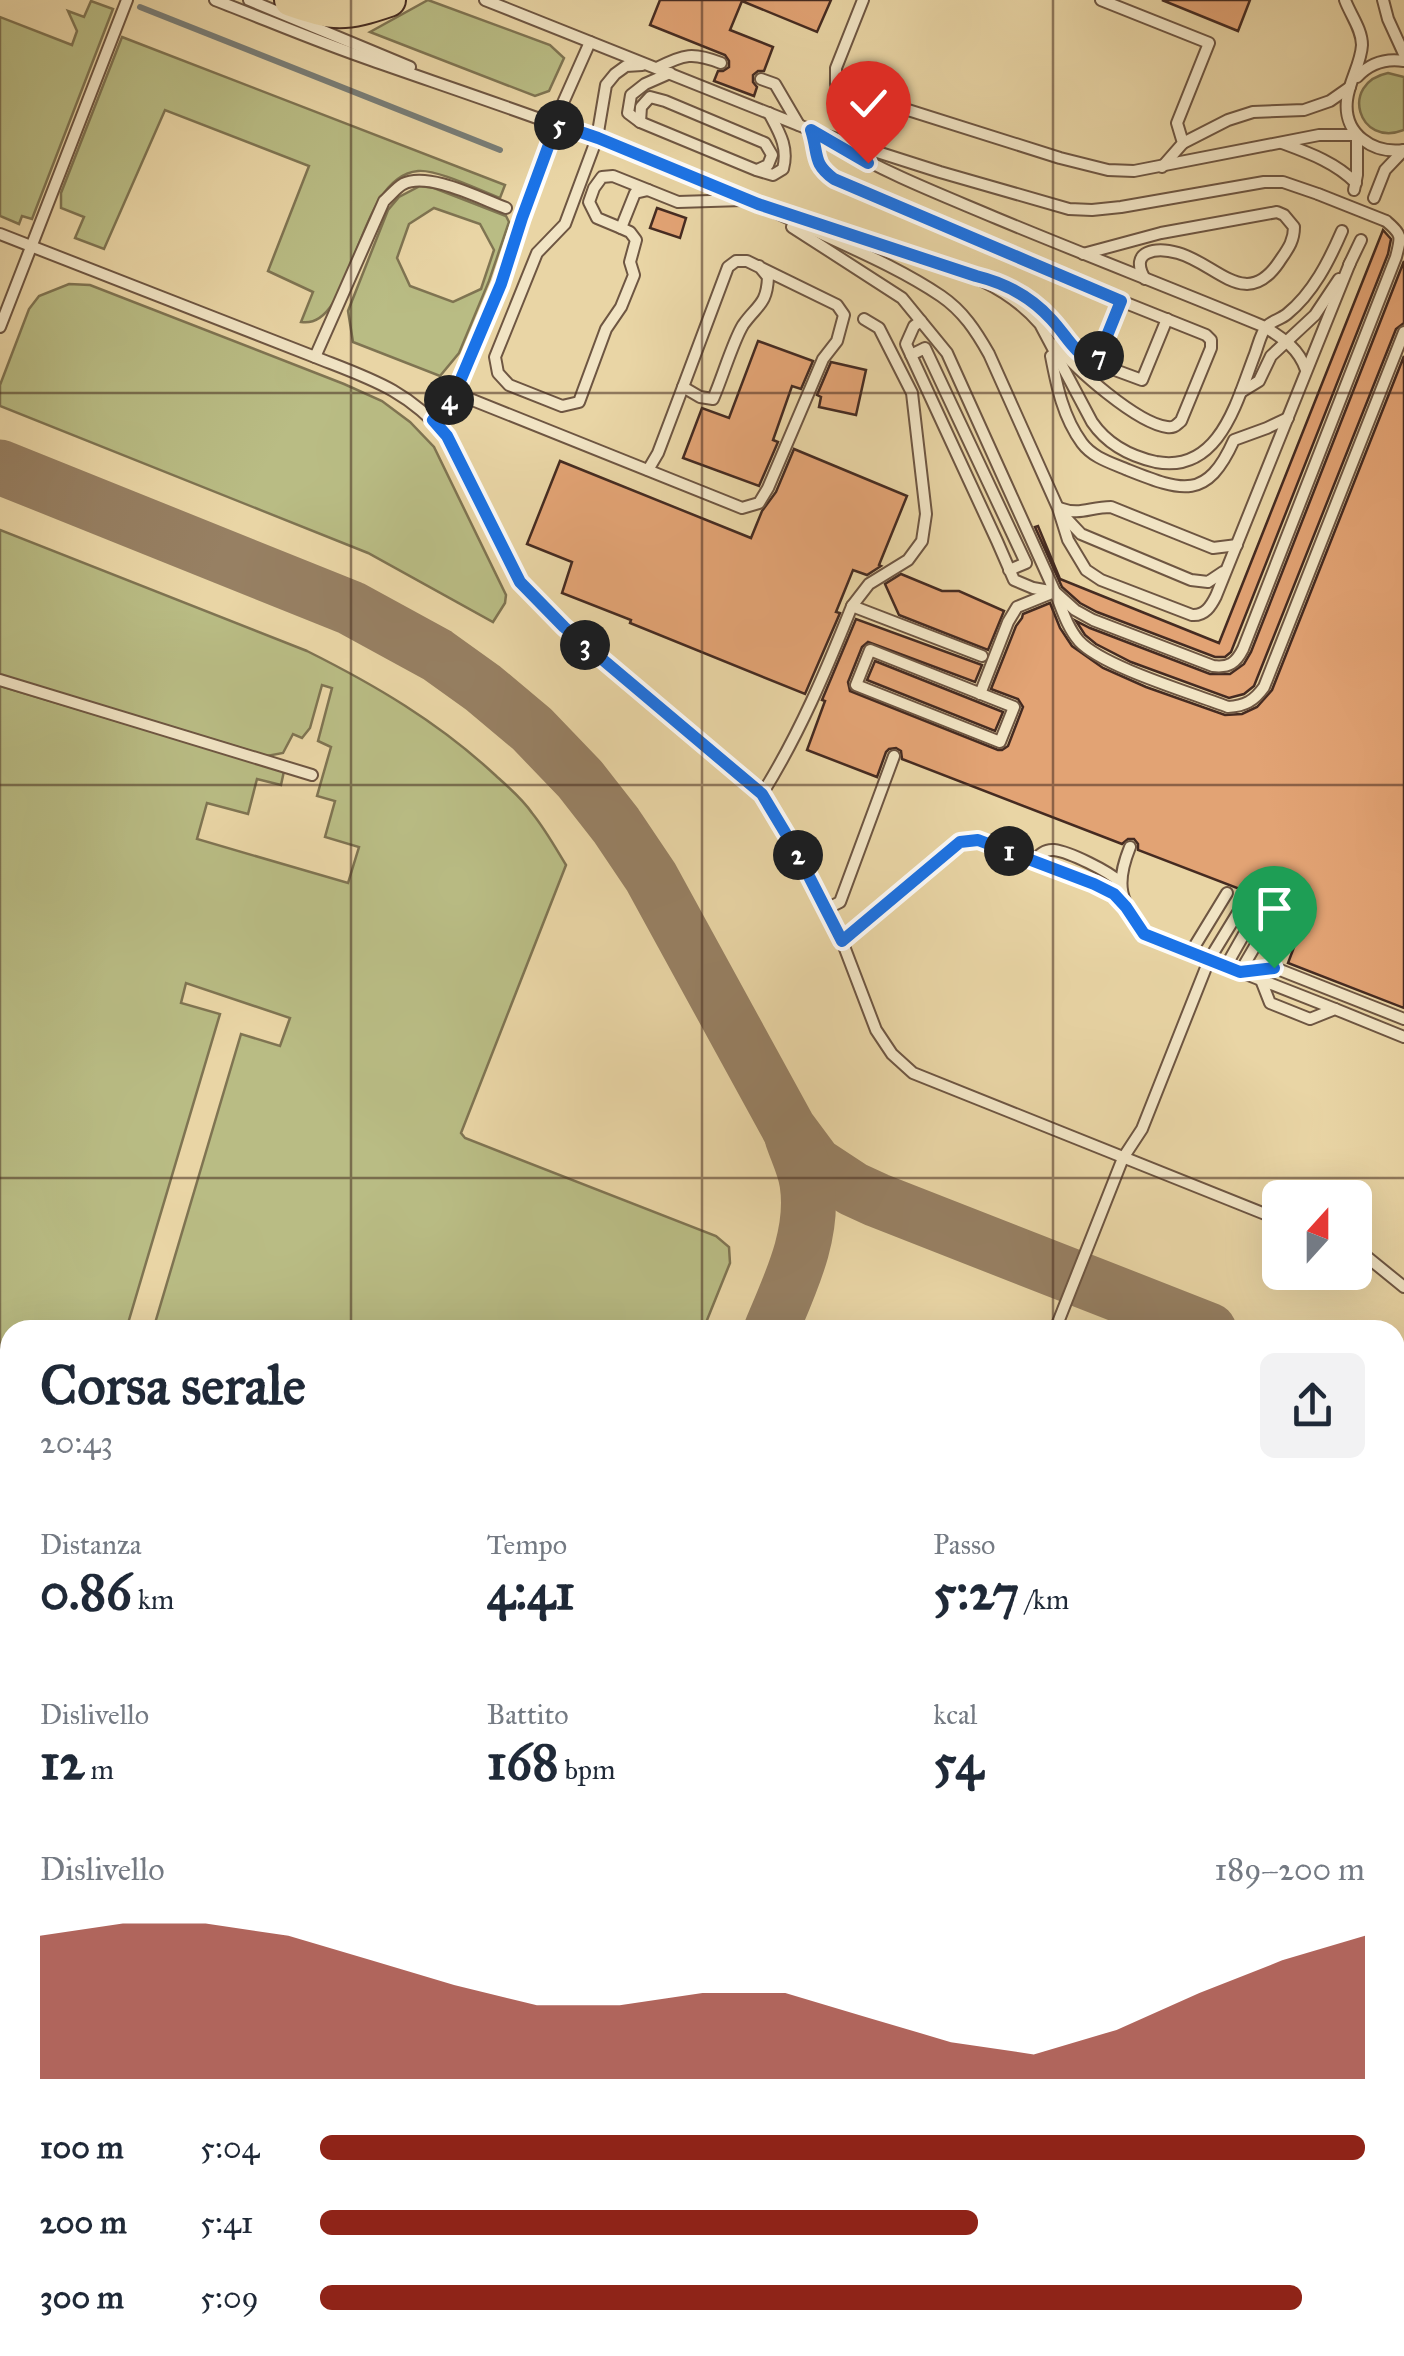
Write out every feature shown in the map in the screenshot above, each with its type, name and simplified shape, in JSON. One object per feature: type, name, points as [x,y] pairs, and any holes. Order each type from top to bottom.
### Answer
[{"type":"main road","points":[[291,0],[333,12],[357,10],[388,0]]},
{"type":"lane","points":[[0,327],[127,0]]},
{"type":"lane","points":[[215,0],[370,60],[598,138],[752,202],[942,296],[961,312],[988,354],[1058,508],[1068,540],[1086,570],[1185,614],[1198,616],[1208,609],[1361,240]]},
{"type":"lane","points":[[249,0],[473,94]]},
{"type":"lane","points":[[485,0],[811,130],[1070,209],[1121,207],[1282,182],[1386,220],[1400,231],[1396,257],[1236,662],[1224,667],[1093,620],[1055,592],[1014,580],[906,344],[914,326],[921,321]]},
{"type":"lane","points":[[864,0],[836,68],[836,84],[1060,158],[1108,170],[1134,171],[1319,136],[1357,134],[1376,148],[1404,150]]},
{"type":"lane","points":[[1101,0],[1209,43],[1178,122],[1183,143]]},
{"type":"lane","points":[[1280,143],[1318,156],[1345,172],[1355,186],[1357,134],[1347,101],[1361,52],[1361,37],[1345,0]]},
{"type":"lane","points":[[1383,0],[1404,54]]},
{"type":"lane","points":[[433,420],[455,393],[501,284],[554,123],[590,42]]},
{"type":"lane","points":[[722,63],[698,54],[653,66],[626,66],[606,85],[598,138],[565,224],[537,253],[496,357],[498,373],[509,385],[562,406],[579,402],[606,329],[621,307],[634,275],[630,262],[636,240],[630,232],[597,218],[589,202],[602,177],[613,176],[678,202],[752,202],[998,282],[1035,304],[1080,356],[1142,380],[1167,318]]},
{"type":"lane","points":[[1161,167],[1183,143],[1228,120],[1252,112],[1304,110],[1330,102],[1376,62],[1404,61]]},
{"type":"lane","points":[[671,73],[631,95],[628,113],[640,122],[773,175],[783,169],[786,156],[784,142],[770,113]]},
{"type":"lane","points":[[761,79],[775,84],[811,130],[868,163],[1265,327],[1286,340],[1304,361],[1307,371]]},
{"type":"lane","points":[[640,122],[641,108],[650,98],[666,100],[765,143],[772,155],[768,165],[756,170]]},
{"type":"lane","points":[[811,130],[817,160],[834,179],[1206,335],[1211,348],[1181,421],[1169,428],[1114,399],[1065,356],[1028,310],[976,276]]},
{"type":"lane","points":[[1374,198],[1385,170],[1404,150]]},
{"type":"lane","points":[[315,357],[384,201],[402,184],[420,179],[434,182],[506,208]]},
{"type":"lane","points":[[622,228],[635,193],[648,190]]},
{"type":"lane","points":[[752,202],[902,298],[946,353],[1076,638],[1105,659],[1228,707],[1242,706],[1256,698],[1264,687],[1404,332]]},
{"type":"lane","points":[[1083,254],[1278,212],[1294,227],[1292,244],[1271,274],[1252,285],[1232,282],[1204,263],[1177,252],[1157,250],[1141,257],[1138,268],[1145,280]]},
{"type":"lane","points":[[1177,252],[1181,230]]},
{"type":"lane","points":[[1040,324],[1101,436],[1122,450],[1175,463],[1204,452],[1217,440],[1265,327],[1301,302],[1328,263],[1342,232]]},
{"type":"lane","points":[[0,234],[387,385],[433,420],[447,436],[520,582],[564,627],[762,794],[826,909],[876,1030],[892,1054],[913,1073],[1262,1213]]},
{"type":"lane","points":[[455,393],[742,508],[758,503],[768,488],[822,359],[837,340],[844,315],[838,304],[747,261],[728,266],[658,453],[648,470]]},
{"type":"lane","points":[[1240,392],[1259,380],[1271,356],[1314,314],[1350,263]]},
{"type":"lane","points":[[683,387],[700,397],[714,399],[743,325],[768,292],[768,277],[758,266]]},
{"type":"lane","points":[[1096,363],[1121,301]]},
{"type":"lane","points":[[762,794],[827,669],[852,606],[870,584],[908,560],[922,541],[926,514],[912,393],[879,328],[864,320]]},
{"type":"lane","points":[[1049,343],[1066,415],[1085,447],[1098,457],[1155,481],[1184,487],[1208,480],[1223,464],[1234,440],[1288,417]]},
{"type":"lane","points":[[910,355],[925,348],[1026,563],[1010,570]]},
{"type":"lane","points":[[1058,508],[1073,513],[1111,507],[1212,548],[1237,545]]},
{"type":"lane","points":[[1058,508],[1081,534],[1192,580],[1208,582],[1228,566]]},
{"type":"lane","points":[[980,694],[1017,607],[1055,592]]},
{"type":"lane","points":[[852,606],[982,656]]},
{"type":"lane","points":[[870,650],[980,694],[1014,707],[1000,742],[856,686],[870,650]]},
{"type":"lane","points":[[0,680],[312,775]]},
{"type":"lane","points":[[826,909],[840,902],[894,756]]},
{"type":"lane","points":[[842,941],[960,842],[978,840],[1114,894],[1144,934],[1404,1036]]},
{"type":"lane","points":[[1126,907],[1120,882],[1130,847]]},
{"type":"lane","points":[[1033,861],[1042,852],[1054,850],[1109,871],[1120,882]]},
{"type":"lane","points":[[1190,952],[1226,893]]},
{"type":"lane","points":[[1059,1320],[1124,1158],[1142,1129],[1209,960],[1245,901]]},
{"type":"lane","points":[[1226,966],[1260,906]]},
{"type":"lane","points":[[1240,972],[1274,912]]},
{"type":"lane","points":[[1240,972],[1274,968],[1404,1019]]},
{"type":"lane","points":[[1260,980],[1270,1004],[1310,1019],[1335,1009]]},
{"type":"lane","points":[[1372,1262],[1404,1286]]},
{"type":"green space","points":[[428,0],[550,45],[564,58],[549,91],[535,96],[370,32]]},
{"type":"green space","points":[[91,1],[113,9],[32,219],[22,216],[19,224],[0,216],[0,17],[72,45],[77,31],[68,11],[84,17]]},
{"type":"green space","points":[[122,37],[505,185],[500,198],[426,171],[397,180],[380,198],[333,303],[319,318],[301,322],[313,292],[268,271],[309,166],[165,110],[104,249],[75,238],[84,217],[61,208],[61,193]]},
{"type":"green space","points":[[1388,73],[1404,77],[1404,130],[1388,133],[1366,123],[1359,100],[1373,79]]},
{"type":"green space","points":[[420,186],[434,188],[506,216],[509,222],[459,353],[440,376],[353,342],[348,311],[388,210],[399,197]],"holes":[[[434,208],[480,224],[494,250],[481,289],[453,302],[410,286],[397,258],[409,224]]]},
{"type":"green space","points":[[69,284],[90,285],[344,384],[382,401],[410,422],[434,447],[506,595],[493,622],[368,553],[0,406],[0,385],[29,309],[39,296]]},
{"type":"green space","points":[[0,530],[307,651],[381,691],[473,755],[519,797],[566,865],[461,1133],[465,1138],[716,1236],[729,1247],[730,1263],[707,1320],[156,1320],[241,1034],[280,1046],[290,1018],[186,983],[181,1003],[220,1014],[129,1320],[0,1320],[0,686],[284,771],[281,785],[257,779],[248,814],[207,803],[197,839],[348,883],[359,847],[325,837],[335,801],[317,796],[331,747],[318,741],[332,688],[322,685],[310,728],[302,738],[293,734],[283,753],[267,756],[0,675]]},
{"type":"building","points":[[660,0],[831,0],[817,32],[742,1],[730,30],[773,47],[764,71],[753,75],[757,87],[754,96],[714,81],[718,71],[729,67],[725,55],[650,25]]},
{"type":"building","points":[[1162,0],[1250,0],[1238,31]]},
{"type":"building","points":[[657,208],[686,218],[680,238],[650,228]]},
{"type":"building","points":[[1383,230],[1391,239],[1388,254],[1231,652],[1215,657],[1080,603],[1062,587],[1035,527],[1038,526],[1060,579],[1219,643]]},
{"type":"building","points":[[1404,261],[1404,323],[1396,329],[1254,686],[1229,698],[1131,662],[1085,635],[1076,621],[1210,674],[1230,674],[1244,664]]},
{"type":"building","points":[[758,341],[813,361],[801,389],[792,386],[773,440],[778,442],[759,486],[683,458],[702,408],[729,418]]},
{"type":"building","points":[[1404,356],[1404,1008],[1288,963],[1299,934],[1290,930],[1297,911],[1138,850],[1134,839],[1122,844],[902,759],[896,748],[886,752],[877,777],[807,750],[825,701],[822,700],[856,619],[982,665],[975,682],[868,642],[862,647],[848,682],[850,691],[998,750],[1008,746],[1023,707],[1018,699],[991,689],[1023,614],[1050,603],[1072,646],[1103,668],[1225,715],[1242,714],[1257,707],[1272,690]]},
{"type":"building","points":[[831,362],[866,370],[856,415],[819,407],[821,397],[817,395]]},
{"type":"building","points":[[794,449],[907,496],[881,566],[867,575],[853,570],[836,612],[840,613],[805,694],[562,593],[572,562],[527,544],[560,461],[751,538]]},
{"type":"building","points":[[901,574],[942,591],[959,591],[1004,611],[988,650],[899,615],[885,584]]},
{"type":"building","points":[[875,661],[1003,712],[995,731],[867,680]]},
{"type":"waterway","points":[[140,7],[500,150]]},
{"type":"taxiway","points":[[0,467],[351,608],[437,655],[483,688],[532,729],[580,779],[616,825],[651,877],[789,1129],[815,1164],[877,1200],[1183,1320]]},
{"type":"taxiway","points":[[775,1320],[799,1258],[809,1202],[806,1177],[792,1137]]},
{"type":"route","points":[[868,163],[811,130],[817,160],[834,179],[1121,301],[1096,363],[1080,356],[1035,304],[998,282],[758,204],[554,123],[501,284],[455,393],[433,420],[447,436],[520,582],[564,627],[762,794],[842,941],[960,842],[978,840],[1114,894],[1144,934],[1240,972],[1274,968]]}]
